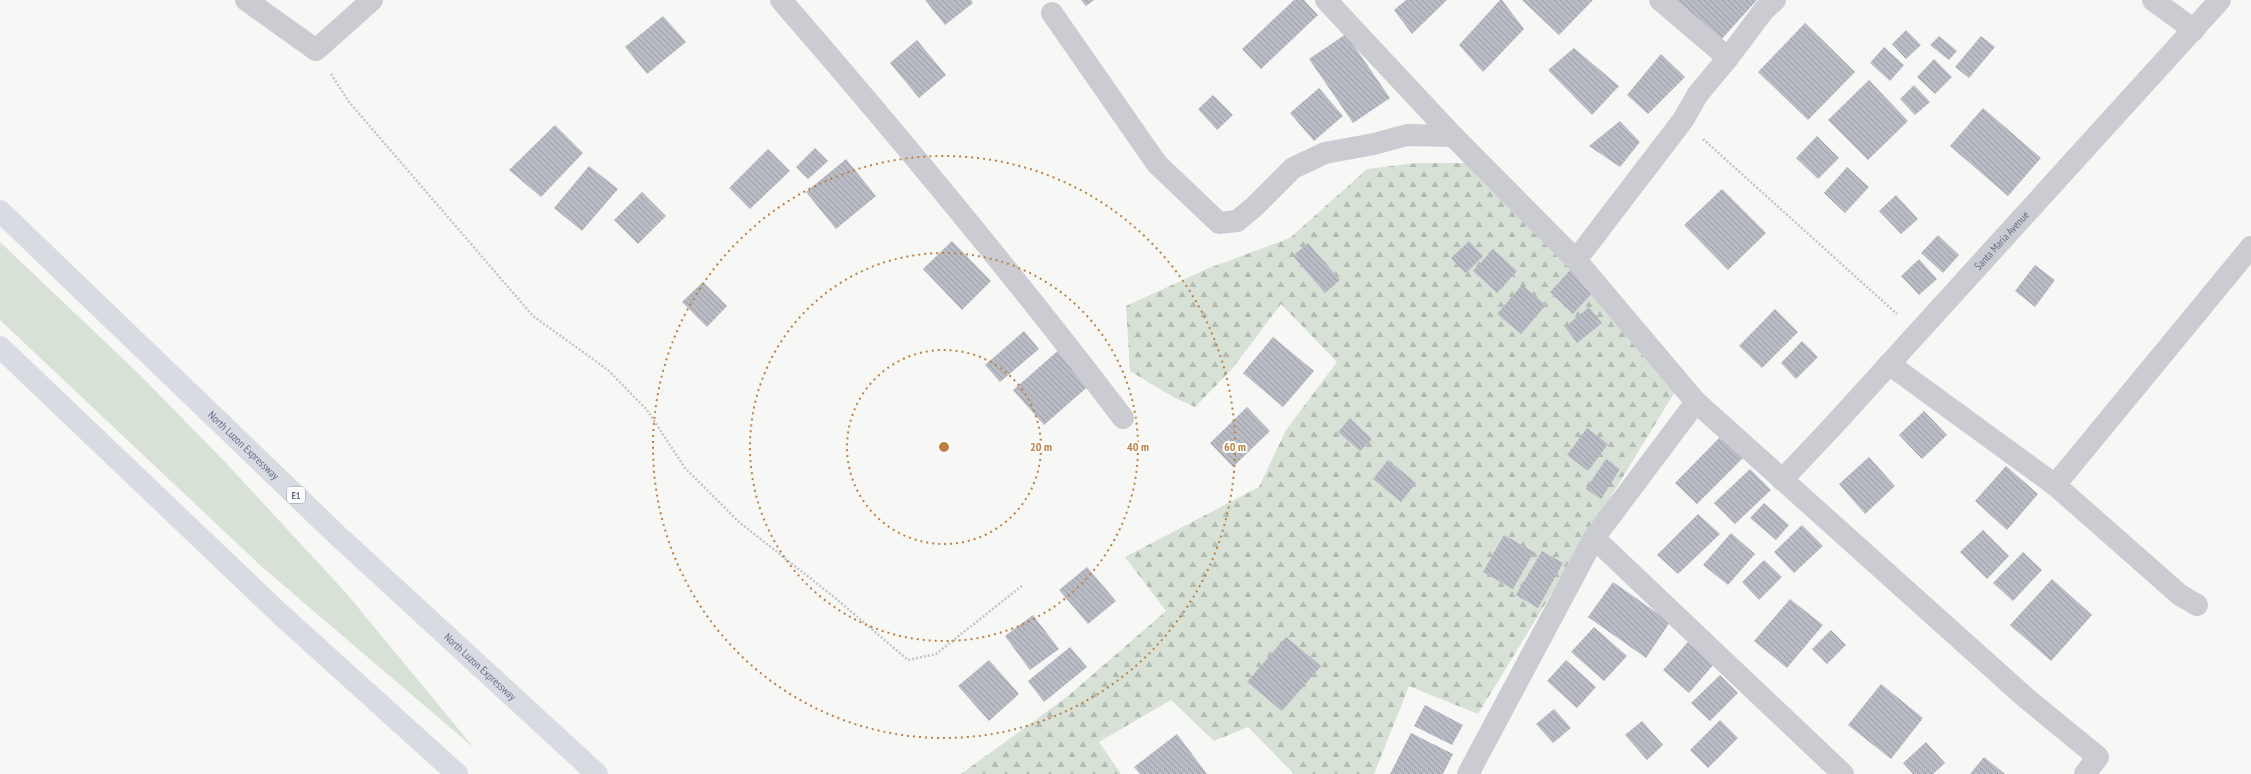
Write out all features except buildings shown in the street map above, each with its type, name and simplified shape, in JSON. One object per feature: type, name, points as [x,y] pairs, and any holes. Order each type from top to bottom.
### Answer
[{"type":"highway","name":"North Luzon Expressway","points":[[0,211],[336,534],[597,774]]},
{"type":"highway","points":[[0,347],[279,613],[457,774]]},
{"type":"street","points":[[246,0],[316,50],[372,0]]},
{"type":"street","points":[[781,0],[1045,314],[1124,418]]},
{"type":"street","points":[[1326,0],[1453,136],[1576,260],[1696,402],[2026,698],[2098,757],[2085,774]]},
{"type":"street","points":[[1660,0],[1728,58]]},
{"type":"street","points":[[1576,260],[1683,120],[1698,94],[1728,58],[1764,10],[1775,0]]},
{"type":"street","points":[[2153,0],[2194,30]]},
{"type":"street","name":"Santa Maria Avenue","points":[[1782,480],[1918,333],[2220,0]]},
{"type":"street","points":[[1052,13],[1156,164],[1219,223],[1237,221],[1254,208],[1293,168],[1325,153],[1374,144],[1407,135],[1453,136]]},
{"type":"street","points":[[2055,485],[2251,247]]},
{"type":"street","points":[[1889,364],[2055,485],[2180,595],[2197,605]]},
{"type":"street","points":[[1468,774],[1594,538],[1696,402]]},
{"type":"street","points":[[1594,538],[1843,774]]},
{"type":"path","points":[[316,50],[348,102],[533,316],[608,370],[647,410],[685,468],[739,522],[834,597],[908,660],[936,654],[1023,585]]},
{"type":"path","points":[[1683,120],[1918,333]]},
{"type":"green space","points":[[1416,163],[1482,163],[1676,390],[1478,714],[1409,686],[1374,774],[1294,774],[1248,727],[1214,741],[1171,700],[1099,742],[1121,774],[961,774],[1068,696],[1166,611],[1125,557],[1259,487],[1286,430],[1337,362],[1281,304],[1232,369],[1195,407],[1173,397],[1130,371],[1126,306],[1209,268],[1290,238],[1367,169]]},
{"type":"green space","points":[[0,242],[141,376],[226,463],[347,594],[474,748],[262,567],[0,320]]}]
